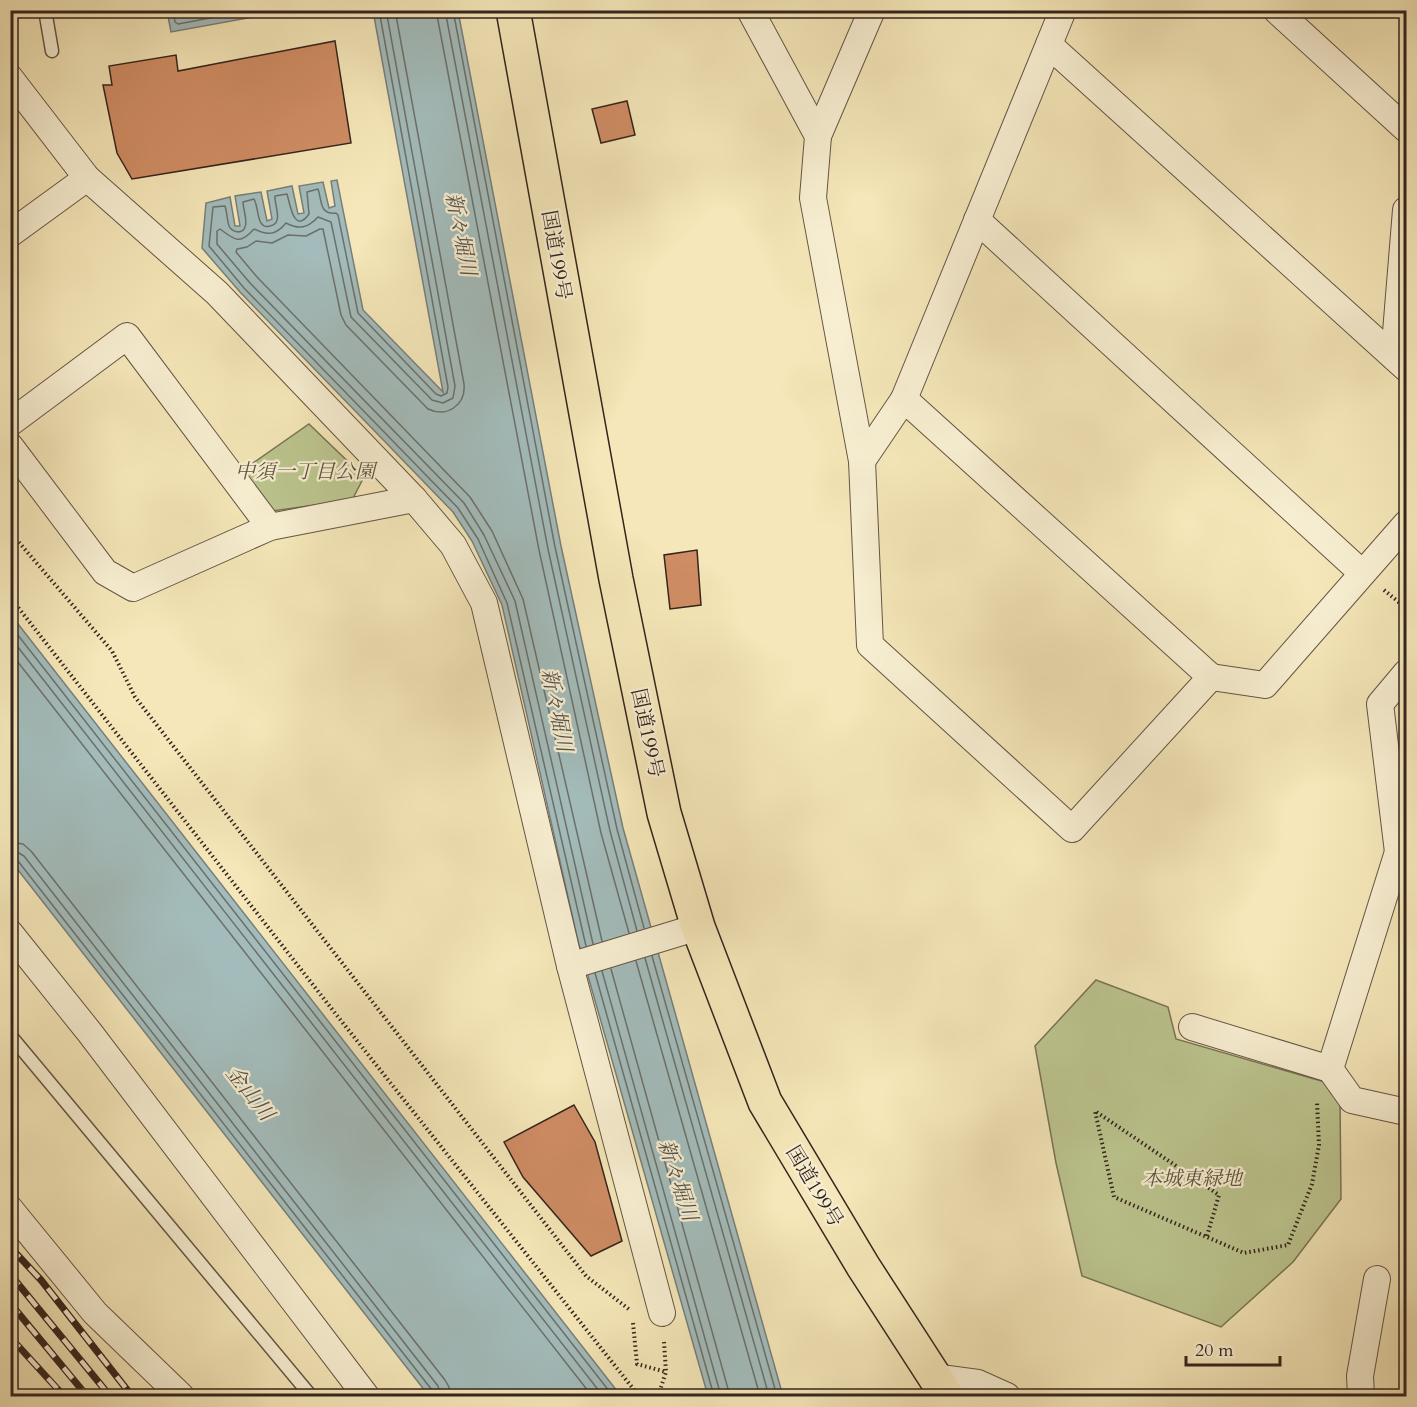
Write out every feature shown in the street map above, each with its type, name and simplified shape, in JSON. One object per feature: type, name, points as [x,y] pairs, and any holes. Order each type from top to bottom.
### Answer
[{"type":"highway","name":"国道199号","points":[[513,10],[616,579],[664,813],[698,927],[765,1102],[863,1266],[940,1387]]},
{"type":"street","points":[[750,10],[818,136]]},
{"type":"street","points":[[872,10],[818,136],[813,198],[862,461],[870,645],[1072,830],[1211,677]]},
{"type":"street","points":[[862,461],[904,399],[1063,10]]},
{"type":"street","points":[[1276,10],[1407,129]]},
{"type":"street","points":[[1049,45],[1400,363]]},
{"type":"street","points":[[10,78],[87,178],[217,293],[414,499],[453,545],[484,603],[570,966],[662,1313]]},
{"type":"street","points":[[10,234],[87,178]]},
{"type":"street","points":[[1400,363],[1407,210]]},
{"type":"street","points":[[977,220],[1362,573]]},
{"type":"street","points":[[10,423],[127,336],[270,527]]},
{"type":"street","points":[[904,399],[1211,677],[1265,685],[1407,524]]},
{"type":"street","points":[[10,446],[105,572],[132,588],[270,527],[414,499]]},
{"type":"street","points":[[1335,1076],[1402,853],[1380,704],[1407,673]]},
{"type":"street","points":[[570,966],[698,927]]},
{"type":"street","points":[[10,933],[97,1043],[366,1396]]},
{"type":"street","points":[[1192,1027],[1335,1076],[1352,1100],[1407,1112]]},
{"type":"street","points":[[10,1209],[95,1313],[181,1396]]},
{"type":"street","points":[[1361,1396],[1360,1376],[1377,1279]]},
{"type":"street","points":[[940,1387],[978,1383],[1006,1396]]},
{"type":"lane","points":[[45,10],[52,51]]},
{"type":"lane","points":[[10,1035],[311,1396]]},
{"type":"path","points":[[10,532],[112,651],[135,697],[586,1276],[632,1311],[662,1313],[666,1372],[658,1396]]},
{"type":"path","points":[[10,597],[335,1013],[639,1396]]},
{"type":"path","points":[[1206,1236],[1219,1195],[1095,1111],[1114,1197],[1244,1253],[1288,1245],[1312,1184],[1319,1145],[1317,1094],[1335,1076]]},
{"type":"path","points":[[632,1311],[637,1364],[666,1372]]},
{"type":"green space","name":"中須一丁目公園","points":[[309,424],[364,477],[352,500],[272,511],[243,470]]},
{"type":"green space","name":"本城東緑地","points":[[1096,980],[1168,1007],[1176,1039],[1325,1082],[1340,1101],[1341,1199],[1293,1262],[1221,1327],[1082,1276],[1056,1163],[1035,1046]]},
{"type":"water","points":[[167,10],[286,11],[171,32]]},
{"type":"water","name":"新々堀川","points":[[373,11],[458,11],[561,546],[623,828],[783,1396],[708,1396],[578,941],[502,605],[472,541],[453,512],[240,292],[202,248],[206,203],[230,197],[235,226],[240,226],[235,196],[261,192],[267,221],[272,219],[267,191],[292,186],[298,214],[304,213],[299,186],[323,182],[329,208],[335,206],[331,181],[337,180],[363,310],[443,392]]},
{"type":"water","name":"金山川","points":[[11,615],[621,1396],[429,1396],[11,861]]},
{"type":"building","points":[[335,41],[351,143],[132,179],[117,153],[103,85],[112,85],[109,66],[176,55],[178,71]]},
{"type":"building","points":[[627,101],[635,135],[601,143],[592,109]]},
{"type":"building","points":[[697,550],[701,605],[670,609],[664,555]]},
{"type":"building","points":[[574,1105],[595,1142],[622,1241],[591,1256],[523,1177],[504,1142]]},
{"type":"building","points":[[666,1393],[685,1396],[665,1396]]},
{"type":"railway","points":[[10,1247],[41,1280],[132,1396]]},
{"type":"railway","points":[[10,1274],[110,1396]]},
{"type":"railway","points":[[10,1303],[87,1396]]},
{"type":"railway","points":[[10,1337],[64,1396]]}]
